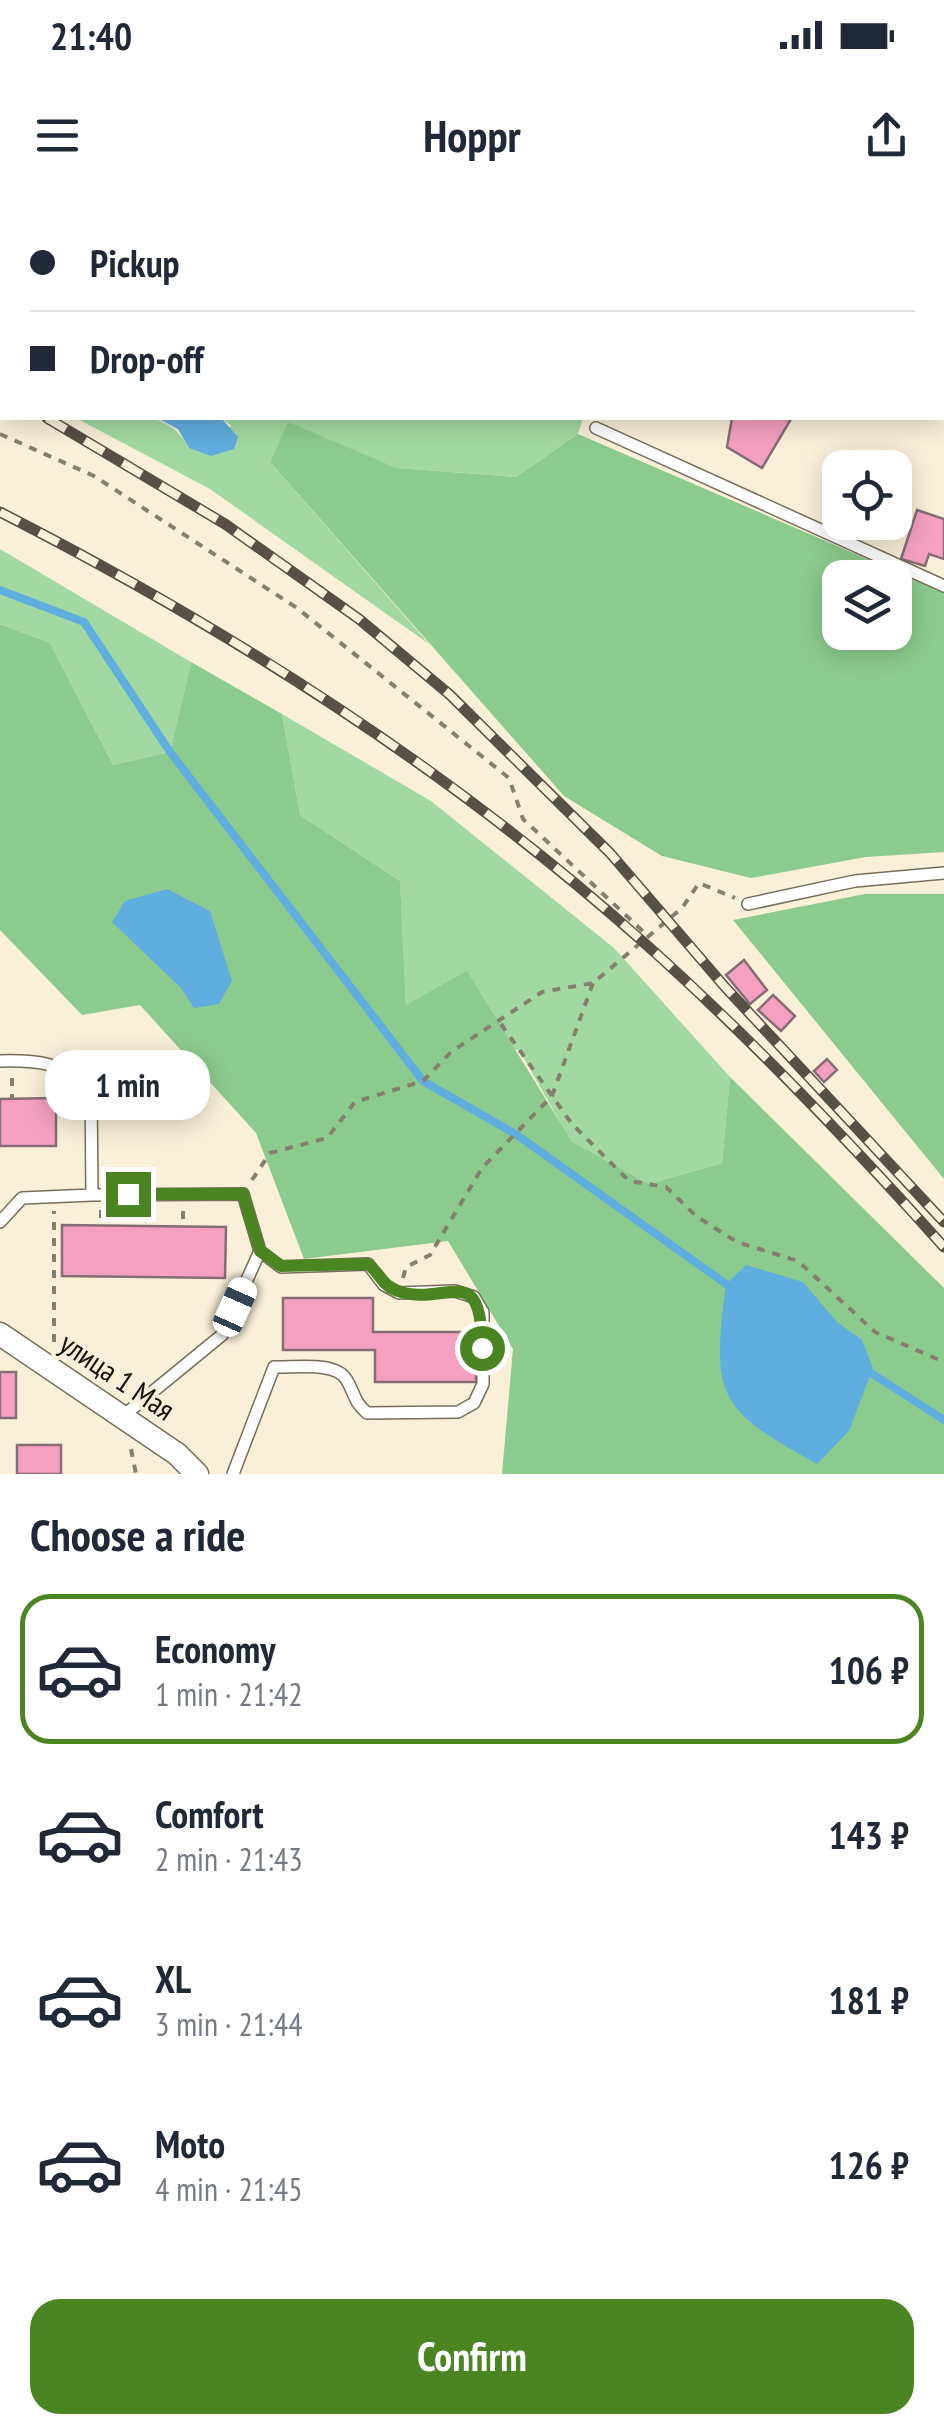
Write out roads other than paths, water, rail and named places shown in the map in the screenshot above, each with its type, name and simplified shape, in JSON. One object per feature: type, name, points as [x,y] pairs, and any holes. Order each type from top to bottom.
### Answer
[{"type":"street","name":"улица 1 Мая","points":[[0,1334],[54,1369],[126,1428],[197,1474]]},
{"type":"lane","points":[[596,428],[944,586]]},
{"type":"lane","points":[[748,904],[855,881],[944,873]]},
{"type":"lane","points":[[0,1061],[52,1063],[72,1070],[92,1088],[92,1195]]},
{"type":"lane","points":[[0,1222],[22,1198],[243,1194],[260,1251],[281,1266],[368,1264],[384,1285],[399,1292],[455,1291],[474,1298],[482,1312],[482,1384],[474,1403],[458,1412],[367,1413],[353,1402],[345,1377],[333,1369],[274,1367],[233,1474]]},
{"type":"lane","points":[[126,1428],[222,1335],[260,1251]]},
{"type":"water","points":[[161,420],[223,420],[238,437],[234,449],[211,456],[189,448],[178,429]]},
{"type":"water","points":[[167,889],[210,911],[232,981],[219,1004],[194,1008],[181,988],[112,922],[125,901]]},
{"type":"water","points":[[746,1265],[803,1282],[837,1322],[862,1340],[873,1368],[849,1431],[817,1464],[759,1429],[729,1396],[720,1352],[726,1284]]},
{"type":"waterway","points":[[0,590],[84,622],[170,752],[423,1081],[517,1135],[726,1284]]},
{"type":"waterway","points":[[871,1373],[944,1420]]},
{"type":"railway","points":[[50,420],[225,524],[359,619],[449,694],[610,853],[725,987],[944,1222]]},
{"type":"railway","points":[[0,512],[253,653],[492,817],[641,940],[720,1013],[944,1247]]}]
